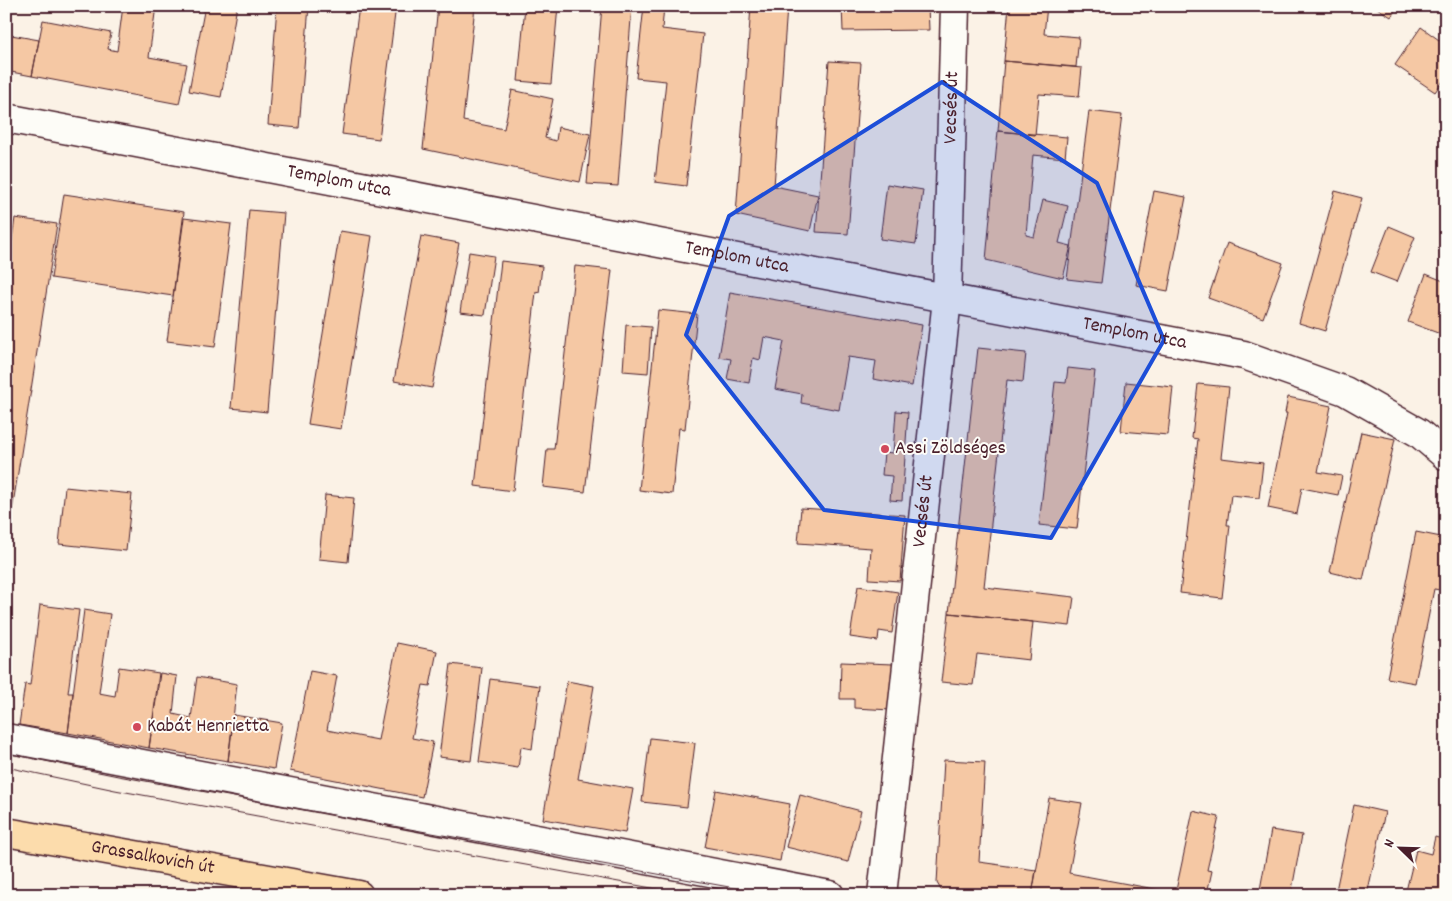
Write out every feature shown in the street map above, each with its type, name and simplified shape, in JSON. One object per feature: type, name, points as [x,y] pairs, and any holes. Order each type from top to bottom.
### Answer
[{"type":"main road","name":"Grassalkovich út","points":[[6,832],[359,895]]},
{"type":"street","name":"Vecsés út","points":[[882,895],[947,299],[955,6]]},
{"type":"street","name":"Templom utca","points":[[6,118],[1244,355],[1345,391],[1419,433],[1446,456]]},
{"type":"street","points":[[6,738],[830,895]]},
{"type":"highlighted area","points":[[942,82],[1097,183],[1164,340],[1051,538],[824,510],[686,335],[729,216]]},
{"type":"building","points":[[123,6],[156,6],[149,57],[187,64],[179,104],[32,76],[43,20],[111,33],[108,49],[117,51]]},
{"type":"building","points":[[205,6],[237,6],[221,97],[189,91]]},
{"type":"building","points":[[277,6],[309,6],[299,128],[268,125]]},
{"type":"building","points":[[359,6],[396,6],[379,139],[342,134]]},
{"type":"building","points":[[438,6],[475,6],[463,121],[504,129],[512,90],[553,99],[545,138],[556,141],[558,127],[590,134],[580,182],[423,149]]},
{"type":"building","points":[[525,6],[558,6],[551,84],[518,81]]},
{"type":"building","points":[[602,6],[632,6],[618,186],[587,184]]},
{"type":"building","points":[[644,6],[664,6],[662,29],[703,34],[686,186],[655,182],[666,81],[636,78]]},
{"type":"building","points":[[751,6],[787,7],[774,186],[818,195],[810,231],[736,215]]},
{"type":"building","points":[[842,6],[928,6],[929,30],[843,31]]},
{"type":"building","points":[[1009,6],[1047,6],[1044,34],[1079,37],[1076,67],[1004,61]]},
{"type":"building","points":[[1374,6],[1398,6],[1391,17]]},
{"type":"building","points":[[1421,27],[1446,45],[1446,77],[1435,92],[1395,65]]},
{"type":"building","points":[[6,34],[39,40],[32,76],[6,71]]},
{"type":"building","points":[[829,61],[861,63],[848,234],[816,232]]},
{"type":"building","points":[[1004,61],[1082,68],[1079,97],[1039,94],[1035,135],[998,131]]},
{"type":"building","points":[[1089,111],[1122,115],[1101,283],[1067,279]]},
{"type":"building","points":[[998,131],[1067,137],[1065,158],[1033,155],[1026,235],[1034,237],[1043,200],[1068,206],[1059,243],[1071,246],[1063,278],[986,260]]},
{"type":"building","points":[[887,184],[923,190],[916,244],[880,239]]},
{"type":"building","points":[[1154,191],[1186,197],[1168,291],[1136,285]]},
{"type":"building","points":[[1335,191],[1362,198],[1325,331],[1299,323]]},
{"type":"building","points":[[64,194],[184,212],[173,296],[51,278]]},
{"type":"building","points":[[249,210],[284,213],[267,412],[231,408]]},
{"type":"building","points":[[15,218],[57,224],[6,549],[6,259],[9,260]]},
{"type":"building","points":[[184,218],[231,224],[215,347],[167,341]]},
{"type":"building","points":[[1389,226],[1415,237],[1397,282],[1371,272]]},
{"type":"building","points":[[340,231],[372,236],[341,429],[308,424]]},
{"type":"building","points":[[421,236],[459,243],[432,388],[394,381]]},
{"type":"building","points":[[1227,243],[1283,263],[1263,318],[1208,298]]},
{"type":"building","points":[[469,252],[494,256],[485,315],[460,312]]},
{"type":"building","points":[[501,261],[542,266],[539,293],[536,292],[513,491],[475,486]]},
{"type":"building","points":[[575,266],[612,270],[585,492],[543,487],[547,449],[554,449]]},
{"type":"building","points":[[1426,274],[1446,282],[1446,336],[1408,322]]},
{"type":"building","points":[[730,292],[922,325],[912,386],[873,379],[876,361],[848,357],[839,410],[801,403],[802,394],[775,389],[784,341],[764,337],[760,360],[753,358],[749,383],[727,379],[731,359],[719,357]]},
{"type":"building","points":[[658,310],[697,314],[685,429],[679,428],[672,494],[639,490]]},
{"type":"building","points":[[626,325],[651,327],[648,373],[623,371]]},
{"type":"building","points":[[978,348],[1026,353],[1023,382],[1007,380],[984,587],[1074,597],[1070,626],[949,613]]},
{"type":"building","points":[[1068,368],[1095,371],[1077,529],[1039,525],[1055,382],[1066,383]]},
{"type":"building","points":[[1126,382],[1173,387],[1168,435],[1121,431]]},
{"type":"building","points":[[1198,384],[1229,387],[1221,458],[1263,463],[1259,498],[1231,495],[1227,525],[1230,525],[1222,598],[1180,593],[1198,439],[1192,438]]},
{"type":"building","points":[[1288,397],[1331,406],[1318,472],[1342,476],[1338,495],[1302,488],[1297,514],[1268,508],[1287,413],[1285,413]]},
{"type":"building","points":[[896,411],[908,412],[902,501],[890,500],[892,476],[882,475],[884,452],[893,453]]},
{"type":"building","points":[[1361,432],[1395,439],[1363,580],[1330,572]]},
{"type":"building","points":[[65,487],[132,494],[126,551],[59,544]]},
{"type":"building","points":[[325,495],[354,498],[348,562],[319,559]]},
{"type":"building","points":[[801,508],[905,515],[900,581],[869,579],[871,548],[798,543]]},
{"type":"building","points":[[1416,532],[1446,538],[1446,591],[1434,589],[1415,683],[1387,678]]},
{"type":"building","points":[[858,586],[898,592],[892,633],[879,631],[878,641],[850,637]]},
{"type":"building","points":[[40,605],[79,610],[68,693],[73,693],[68,733],[19,725],[25,684],[30,685]]},
{"type":"building","points":[[84,610],[110,614],[99,693],[115,696],[119,667],[159,673],[149,748],[68,733]]},
{"type":"building","points":[[949,613],[1033,622],[1029,660],[977,654],[973,685],[941,682]]},
{"type":"building","points":[[397,643],[437,651],[430,686],[423,685],[412,738],[433,742],[422,797],[290,771],[310,671],[337,676],[327,730],[378,740]]},
{"type":"building","points":[[841,662],[893,664],[891,710],[854,708],[854,699],[840,699]]},
{"type":"building","points":[[451,664],[482,668],[471,761],[439,757]]},
{"type":"building","points":[[160,673],[177,676],[173,714],[191,718],[197,677],[237,684],[228,761],[149,748]]},
{"type":"building","points":[[490,679],[540,686],[532,749],[521,747],[518,768],[479,762]]},
{"type":"building","points":[[567,681],[594,686],[578,779],[633,789],[625,833],[543,819]]},
{"type":"building","points":[[234,715],[282,723],[274,769],[228,761]]},
{"type":"building","points":[[650,738],[695,743],[687,807],[642,802]]},
{"type":"building","points":[[944,760],[985,762],[979,862],[1036,870],[1032,895],[944,895],[937,883]]},
{"type":"building","points":[[716,790],[790,804],[780,861],[705,847]]},
{"type":"building","points":[[800,795],[861,811],[848,862],[786,847]]},
{"type":"building","points":[[1049,798],[1082,803],[1069,873],[1176,893],[1175,895],[1032,895]]},
{"type":"building","points":[[1354,805],[1385,812],[1367,895],[1335,895]]},
{"type":"building","points":[[1193,811],[1219,817],[1207,870],[1212,871],[1208,889],[1216,891],[1215,895],[1175,895]]},
{"type":"building","points":[[1271,830],[1302,835],[1291,895],[1259,895]]},
{"type":"building","points":[[1435,837],[1446,840],[1445,895],[1405,895],[1416,850],[1431,854]]},
{"type":"tram line","points":[[6,753],[118,776],[773,895]]},
{"type":"tram line","points":[[6,767],[115,790],[690,895]]},
{"type":"place","name":"Assi Zöldséges","points":[[885,449]]},
{"type":"place","name":"Kabát Henrietta","points":[[137,727]]}]
